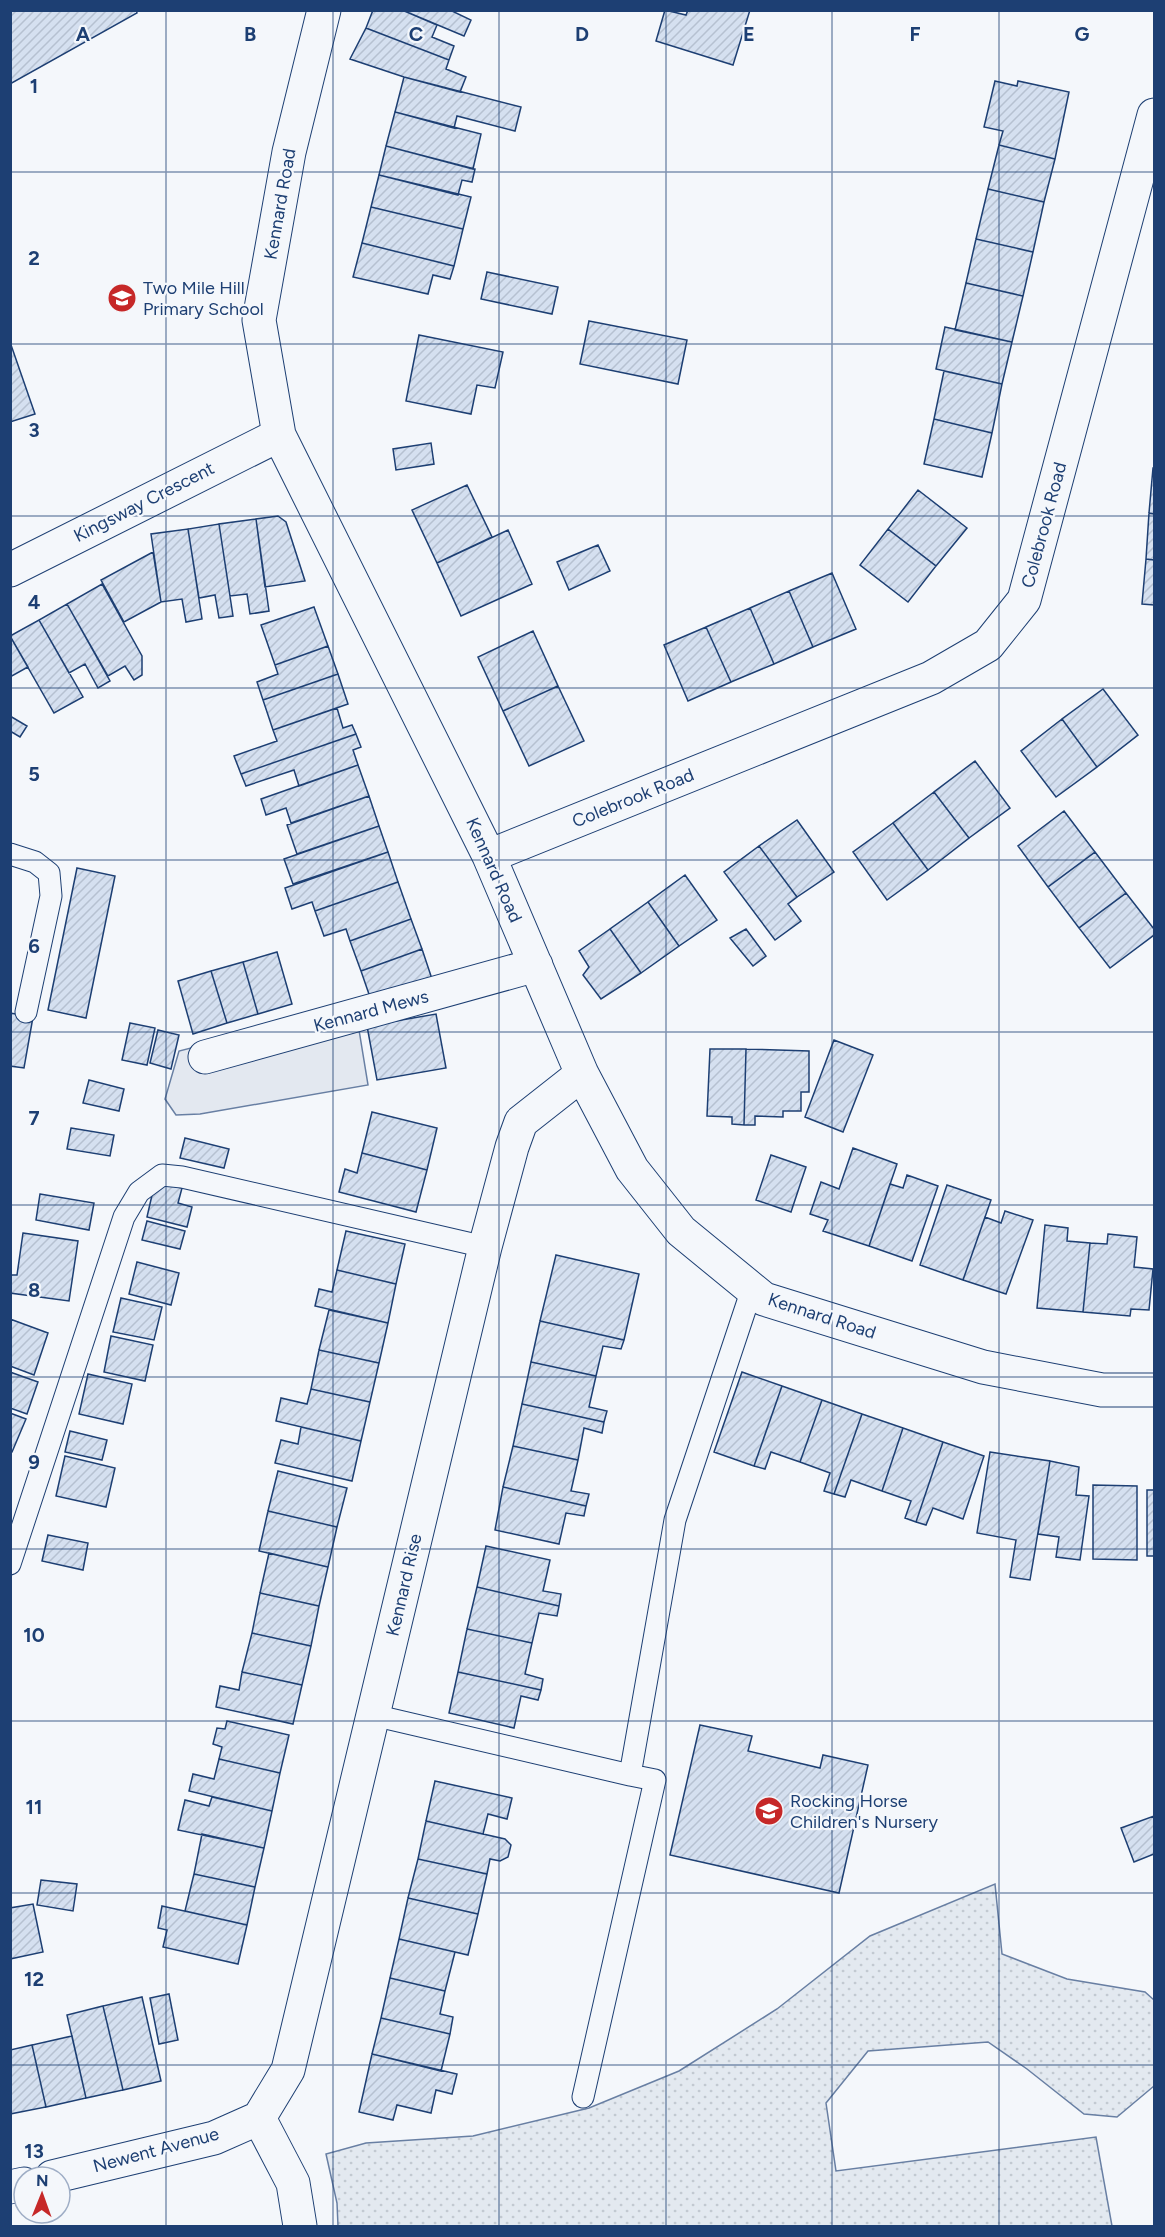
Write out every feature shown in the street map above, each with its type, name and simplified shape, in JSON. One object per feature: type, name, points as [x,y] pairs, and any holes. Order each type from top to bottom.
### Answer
[{"type":"street","name":"Kennard Road","points":[[324,10],[288,152],[259,320],[279,435],[489,856],[582,1074],[632,1169],[681,1231],[764,1299],[983,1367],[1102,1390],[1155,1390]]},
{"type":"street","name":"Colebrook Road","points":[[489,856],[931,678],[988,645],[1024,600],[1155,115]]},
{"type":"street","name":"Kingsway Crescent","points":[[10,570],[279,435]]},
{"type":"street","name":"Kennard Mews","points":[[205,1057],[536,965]]},
{"type":"street","name":"Kennard Rise","points":[[259,2118],[288,2070],[485,1246],[512,1147],[521,1122],[582,1074]]},
{"type":"street","name":"Newent Avenue","points":[[72,2172],[214,2138],[259,2118]]},
{"type":"street","points":[[259,2118],[293,2183],[300,2226]]},
{"type":"lane","points":[[10,854],[35,862],[49,873],[51,896],[26,1012]]},
{"type":"lane","points":[[10,1564],[124,1217],[139,1192],[162,1175],[182,1177],[485,1246]]},
{"type":"lane","points":[[630,1775],[675,1520],[752,1289]]},
{"type":"lane","points":[[373,1715],[655,1779],[583,2097]]},
{"type":"shaded area","points":[[346,1008],[359,1030],[368,1085],[200,1114],[176,1115],[165,1099],[179,1051]]},
{"type":"shaded area","points":[[995,1884],[1002,1954],[1067,1979],[1145,1992],[1154,2000],[1154,2086],[1117,2117],[1084,2114],[988,2042],[868,2051],[826,2103],[836,2171],[1096,2137],[1112,2226],[338,2226],[337,2203],[326,2154],[366,2143],[473,2136],[589,2108],[679,2071],[777,2009],[870,1936]]},
{"type":"building","points":[[10,10],[136,10],[137,13],[10,84]]},
{"type":"building","points":[[373,10],[402,10],[437,25],[432,37],[454,46],[449,60],[366,28]]},
{"type":"building","points":[[402,10],[450,10],[471,20],[464,36]]},
{"type":"building","points":[[665,10],[686,15],[688,10],[750,10],[733,65],[656,41]]},
{"type":"building","points":[[366,28],[449,60],[446,69],[466,77],[460,92],[350,59]]},
{"type":"building","points":[[404,77],[521,107],[515,131],[457,116],[454,128],[395,112]]},
{"type":"building","points":[[995,81],[1017,86],[1018,81],[1069,92],[1055,159],[999,145],[1003,131],[984,127]]},
{"type":"building","points":[[395,112],[481,134],[473,169],[386,146]]},
{"type":"building","points":[[999,145],[1055,159],[1044,202],[988,189]]},
{"type":"building","points":[[386,146],[475,169],[472,182],[462,180],[458,195],[379,175]]},
{"type":"building","points":[[379,175],[471,197],[463,229],[371,207]]},
{"type":"building","points":[[988,189],[1044,202],[1033,252],[976,239]]},
{"type":"building","points":[[371,207],[463,229],[454,266],[362,243]]},
{"type":"building","points":[[976,239],[1033,252],[1023,296],[966,283]]},
{"type":"building","points":[[362,243],[454,266],[450,279],[433,275],[428,294],[353,277]]},
{"type":"building","points":[[487,272],[558,287],[552,314],[481,299]]},
{"type":"building","points":[[966,283],[1023,296],[1012,342],[955,330]]},
{"type":"building","points":[[589,321],[687,340],[678,384],[580,364]]},
{"type":"building","points":[[945,327],[1012,342],[1002,384],[936,369]]},
{"type":"building","points":[[419,335],[503,352],[495,388],[477,385],[471,414],[406,401]]},
{"type":"building","points":[[10,342],[35,414],[10,422]]},
{"type":"building","points":[[944,371],[1002,384],[992,433],[934,419]]},
{"type":"building","points":[[934,419],[992,433],[982,477],[924,464]]},
{"type":"building","points":[[431,443],[434,464],[396,470],[393,449]]},
{"type":"building","points":[[1154,468],[1154,514],[1149,513]]},
{"type":"building","points":[[467,485],[492,537],[437,563],[412,510]]},
{"type":"building","points":[[918,490],[967,528],[936,566],[888,529]]},
{"type":"building","points":[[1149,513],[1154,514],[1154,560],[1146,559]]},
{"type":"building","points":[[278,516],[286,522],[305,581],[265,587],[256,519]]},
{"type":"building","points":[[256,519],[269,611],[250,614],[247,594],[230,596],[219,524]]},
{"type":"building","points":[[219,524],[233,616],[219,618],[215,595],[199,598],[188,529]]},
{"type":"building","points":[[188,529],[202,619],[186,622],[182,599],[161,602],[151,534]]},
{"type":"building","points":[[888,529],[936,566],[908,602],[860,565]]},
{"type":"building","points":[[508,530],[532,584],[461,616],[437,563]]},
{"type":"building","points":[[598,545],[610,571],[569,590],[557,562]]},
{"type":"building","points":[[153,552],[161,602],[124,622],[101,580]]},
{"type":"building","points":[[1146,559],[1154,560],[1154,605],[1142,604]]},
{"type":"building","points":[[832,573],[856,629],[813,647],[789,591]]},
{"type":"building","points":[[102,584],[142,656],[142,675],[134,680],[125,666],[108,676],[67,604]]},
{"type":"building","points":[[789,591],[813,647],[774,664],[750,608]]},
{"type":"building","points":[[67,604],[110,681],[98,688],[85,664],[69,673],[39,620]]},
{"type":"building","points":[[314,607],[328,646],[275,665],[261,625]]},
{"type":"building","points":[[750,608],[774,664],[731,682],[706,627]]},
{"type":"building","points":[[39,620],[83,697],[54,713],[10,636]]},
{"type":"building","points":[[706,627],[731,682],[688,701],[664,645]]},
{"type":"building","points":[[533,631],[558,686],[503,711],[478,657]]},
{"type":"building","points":[[10,636],[28,667],[10,677]]},
{"type":"building","points":[[328,646],[338,674],[263,700],[257,682],[278,674],[275,665]]},
{"type":"building","points":[[338,674],[348,704],[273,730],[263,700]]},
{"type":"building","points":[[558,686],[584,741],[529,766],[503,711]]},
{"type":"building","points":[[1103,689],[1138,735],[1097,767],[1062,719]]},
{"type":"building","points":[[337,708],[343,728],[352,725],[356,734],[241,774],[234,756],[277,741],[273,730]]},
{"type":"building","points":[[10,716],[27,726],[20,737],[10,731]]},
{"type":"building","points":[[1062,719],[1097,767],[1056,797],[1021,751]]},
{"type":"building","points":[[356,734],[361,747],[353,750],[358,765],[299,786],[294,770],[246,786],[241,774]]},
{"type":"building","points":[[975,761],[1010,808],[969,838],[934,792]]},
{"type":"building","points":[[358,765],[369,796],[291,823],[286,808],[266,815],[261,799]]},
{"type":"building","points":[[934,792],[969,838],[928,870],[893,823]]},
{"type":"building","points":[[369,796],[379,826],[297,854],[287,825]]},
{"type":"building","points":[[1064,811],[1095,852],[1048,887],[1018,846]]},
{"type":"building","points":[[797,820],[834,872],[797,897],[759,846]]},
{"type":"building","points":[[893,823],[928,870],[887,900],[853,852]]},
{"type":"building","points":[[379,826],[388,852],[293,884],[284,859]]},
{"type":"building","points":[[759,846],[797,897],[788,904],[801,921],[775,940],[724,872]]},
{"type":"building","points":[[388,852],[398,882],[315,911],[312,902],[292,909],[285,888]]},
{"type":"building","points":[[1095,852],[1126,893],[1079,928],[1048,887]]},
{"type":"building","points":[[77,868],[115,876],[86,1018],[48,1010]]},
{"type":"building","points":[[685,875],[717,920],[679,946],[648,902]]},
{"type":"building","points":[[398,882],[411,919],[350,941],[346,929],[324,936],[315,911]]},
{"type":"building","points":[[1126,893],[1154,929],[1154,935],[1110,968],[1079,928]]},
{"type":"building","points":[[648,902],[679,946],[641,973],[610,929]]},
{"type":"building","points":[[411,919],[422,949],[361,971],[350,941]]},
{"type":"building","points":[[610,929],[641,973],[601,999],[583,975],[589,967],[579,951]]},
{"type":"building","points":[[746,929],[766,956],[753,966],[730,938]]},
{"type":"building","points":[[422,949],[432,979],[371,1000],[361,971]]},
{"type":"building","points":[[277,952],[292,1004],[258,1014],[243,962]]},
{"type":"building","points":[[243,962],[258,1014],[227,1023],[211,971]]},
{"type":"building","points":[[211,971],[227,1023],[193,1034],[178,981]]},
{"type":"building","points":[[10,1013],[33,1017],[24,1068],[10,1066]]},
{"type":"building","points":[[436,1014],[446,1068],[377,1080],[367,1026]]},
{"type":"building","points":[[130,1023],[155,1028],[147,1065],[122,1060]]},
{"type":"building","points":[[158,1030],[179,1035],[171,1069],[150,1063]]},
{"type":"building","points":[[834,1040],[873,1055],[843,1132],[805,1117]]},
{"type":"building","points":[[710,1049],[746,1049],[744,1125],[732,1124],[732,1117],[707,1116]]},
{"type":"building","points":[[746,1049],[809,1051],[809,1092],[801,1092],[801,1111],[783,1111],[783,1117],[755,1116],[755,1125],[744,1125]]},
{"type":"building","points":[[89,1080],[124,1089],[119,1111],[83,1103]]},
{"type":"building","points":[[372,1112],[437,1128],[427,1170],[362,1153]]},
{"type":"building","points":[[71,1128],[114,1135],[110,1156],[67,1149]]},
{"type":"building","points":[[185,1138],[229,1149],[224,1168],[180,1158]]},
{"type":"building","points":[[853,1148],[897,1164],[869,1246],[823,1231],[828,1220],[810,1214],[821,1182],[839,1189]]},
{"type":"building","points":[[362,1153],[427,1170],[416,1212],[339,1192],[345,1169],[357,1173]]},
{"type":"building","points":[[771,1155],[806,1167],[791,1212],[756,1200]]},
{"type":"building","points":[[907,1175],[938,1186],[912,1261],[869,1246],[890,1184],[903,1188]]},
{"type":"building","points":[[155,1182],[182,1188],[178,1203],[192,1207],[187,1227],[147,1217]]},
{"type":"building","points":[[947,1185],[991,1200],[963,1280],[920,1265]]},
{"type":"building","points":[[40,1194],[94,1203],[89,1230],[36,1220]]},
{"type":"building","points":[[1005,1211],[1033,1220],[1006,1294],[963,1280],[985,1217],[1001,1223]]},
{"type":"building","points":[[147,1221],[185,1231],[180,1249],[142,1240]]},
{"type":"building","points":[[1045,1225],[1068,1228],[1067,1241],[1090,1243],[1083,1312],[1037,1308]]},
{"type":"building","points":[[346,1231],[405,1244],[396,1284],[337,1270]]},
{"type":"building","points":[[23,1233],[78,1241],[69,1301],[10,1293],[10,1275],[17,1275]]},
{"type":"building","points":[[1108,1234],[1137,1237],[1134,1267],[1153,1269],[1149,1310],[1131,1309],[1130,1316],[1083,1312],[1090,1243],[1107,1244]]},
{"type":"building","points":[[556,1255],[639,1274],[624,1340],[540,1321]]},
{"type":"building","points":[[137,1262],[179,1273],[171,1305],[129,1294]]},
{"type":"building","points":[[337,1270],[396,1284],[388,1323],[315,1306],[319,1289],[332,1292]]},
{"type":"building","points":[[121,1298],[162,1307],[154,1340],[113,1332]]},
{"type":"building","points":[[329,1310],[388,1323],[379,1363],[319,1350]]},
{"type":"building","points":[[10,1319],[48,1333],[34,1375],[10,1366]]},
{"type":"building","points":[[540,1321],[624,1340],[621,1349],[603,1346],[596,1376],[531,1362]]},
{"type":"building","points":[[111,1336],[153,1345],[145,1381],[104,1372]]},
{"type":"building","points":[[319,1350],[379,1363],[370,1402],[311,1389]]},
{"type":"building","points":[[531,1362],[596,1376],[589,1407],[607,1411],[604,1422],[522,1404]]},
{"type":"building","points":[[10,1372],[38,1382],[27,1414],[10,1408]]},
{"type":"building","points":[[742,1372],[782,1386],[754,1466],[714,1452]]},
{"type":"building","points":[[88,1374],[132,1384],[123,1424],[79,1414]]},
{"type":"building","points":[[782,1386],[822,1400],[800,1462],[771,1452],[765,1469],[754,1466]]},
{"type":"building","points":[[311,1389],[370,1402],[361,1441],[276,1421],[281,1398],[307,1404]]},
{"type":"building","points":[[822,1400],[862,1414],[834,1494],[824,1491],[830,1473],[800,1462]]},
{"type":"building","points":[[522,1404],[604,1422],[602,1433],[584,1428],[578,1460],[513,1446]]},
{"type":"building","points":[[10,1413],[26,1419],[12,1452],[10,1452]]},
{"type":"building","points":[[862,1414],[903,1428],[882,1491],[851,1480],[845,1497],[834,1494]]},
{"type":"building","points":[[301,1427],[361,1441],[352,1481],[275,1463],[281,1440],[298,1444]]},
{"type":"building","points":[[903,1428],[943,1442],[916,1522],[905,1518],[911,1501],[882,1491]]},
{"type":"building","points":[[70,1431],[107,1440],[102,1460],[65,1452]]},
{"type":"building","points":[[943,1442],[984,1456],[963,1519],[933,1508],[926,1525],[916,1522]]},
{"type":"building","points":[[513,1446],[578,1460],[571,1491],[589,1494],[586,1506],[503,1487]]},
{"type":"building","points":[[990,1452],[1050,1461],[1030,1580],[1010,1577],[1016,1540],[977,1533]]},
{"type":"building","points":[[65,1456],[115,1468],[106,1507],[56,1496]]},
{"type":"building","points":[[1050,1461],[1079,1467],[1076,1495],[1089,1496],[1080,1560],[1056,1557],[1059,1537],[1038,1534]]},
{"type":"building","points":[[278,1471],[347,1488],[337,1527],[268,1511]]},
{"type":"building","points":[[1093,1485],[1137,1486],[1137,1560],[1093,1559]]},
{"type":"building","points":[[503,1487],[586,1506],[584,1516],[566,1513],[559,1544],[495,1530]]},
{"type":"building","points":[[1147,1490],[1154,1490],[1154,1556],[1147,1556]]},
{"type":"building","points":[[268,1511],[337,1527],[328,1567],[259,1551]]},
{"type":"building","points":[[48,1535],[88,1543],[83,1570],[42,1561]]},
{"type":"building","points":[[486,1546],[550,1560],[543,1591],[561,1594],[559,1606],[477,1587]]},
{"type":"building","points":[[269,1553],[328,1567],[319,1606],[260,1593]]},
{"type":"building","points":[[477,1587],[559,1606],[557,1616],[539,1613],[532,1643],[467,1629]]},
{"type":"building","points":[[260,1593],[319,1606],[311,1646],[252,1633]]},
{"type":"building","points":[[467,1629],[532,1643],[525,1674],[543,1679],[541,1690],[458,1672]]},
{"type":"building","points":[[252,1633],[311,1646],[302,1685],[242,1672]]},
{"type":"building","points":[[242,1672],[302,1685],[293,1724],[216,1707],[220,1686],[239,1690]]},
{"type":"building","points":[[458,1672],[541,1690],[538,1700],[521,1696],[514,1728],[449,1713]]},
{"type":"building","points":[[227,1721],[289,1735],[280,1773],[219,1759],[222,1747],[213,1744],[217,1728],[225,1729]]},
{"type":"building","name":"Rocking Horse Children's Nursery","points":[[700,1725],[752,1736],[748,1751],[820,1768],[823,1755],[868,1765],[839,1893],[670,1855]]},
{"type":"building","points":[[219,1759],[280,1773],[272,1811],[189,1791],[193,1774],[214,1779]]},
{"type":"building","points":[[435,1781],[512,1798],[507,1819],[488,1814],[483,1834],[426,1821]]},
{"type":"building","points":[[212,1797],[272,1811],[264,1848],[178,1830],[185,1800],[209,1806]]},
{"type":"building","points":[[1154,1816],[1154,1854],[1134,1862],[1121,1828]]},
{"type":"building","points":[[426,1821],[505,1839],[511,1845],[508,1857],[500,1861],[490,1859],[487,1874],[418,1859]]},
{"type":"building","points":[[202,1834],[264,1848],[255,1887],[194,1874]]},
{"type":"building","points":[[418,1859],[487,1874],[478,1914],[408,1898]]},
{"type":"building","points":[[194,1874],[255,1887],[247,1925],[185,1911]]},
{"type":"building","points":[[41,1880],[77,1884],[73,1911],[37,1905]]},
{"type":"building","points":[[408,1898],[478,1914],[468,1955],[399,1939]]},
{"type":"building","points":[[33,1904],[43,1952],[10,1959],[10,1908]]},
{"type":"building","points":[[162,1906],[247,1925],[238,1964],[163,1947],[167,1930],[158,1928]]},
{"type":"building","points":[[399,1939],[455,1952],[445,1991],[390,1978]]},
{"type":"building","points":[[390,1978],[445,1991],[440,2014],[453,2017],[450,2034],[381,2018]]},
{"type":"building","points":[[169,1994],[178,2040],[159,2044],[150,1998]]},
{"type":"building","points":[[142,1997],[161,2081],[123,2090],[103,2006]]},
{"type":"building","points":[[103,2006],[123,2090],[86,2098],[67,2015]]},
{"type":"building","points":[[381,2018],[450,2034],[441,2071],[372,2054]]},
{"type":"building","points":[[72,2036],[86,2098],[46,2107],[32,2045]]},
{"type":"building","points":[[32,2045],[46,2107],[10,2114],[10,2050]]},
{"type":"building","points":[[372,2054],[457,2074],[452,2094],[436,2090],[431,2113],[397,2105],[393,2120],[359,2112]]},
{"type":"place","name":"Two Mile Hill Primary School","points":[[122,298]]},
{"type":"place","name":"Rocking Horse Children's Nursery","points":[[769,1811]]}]
